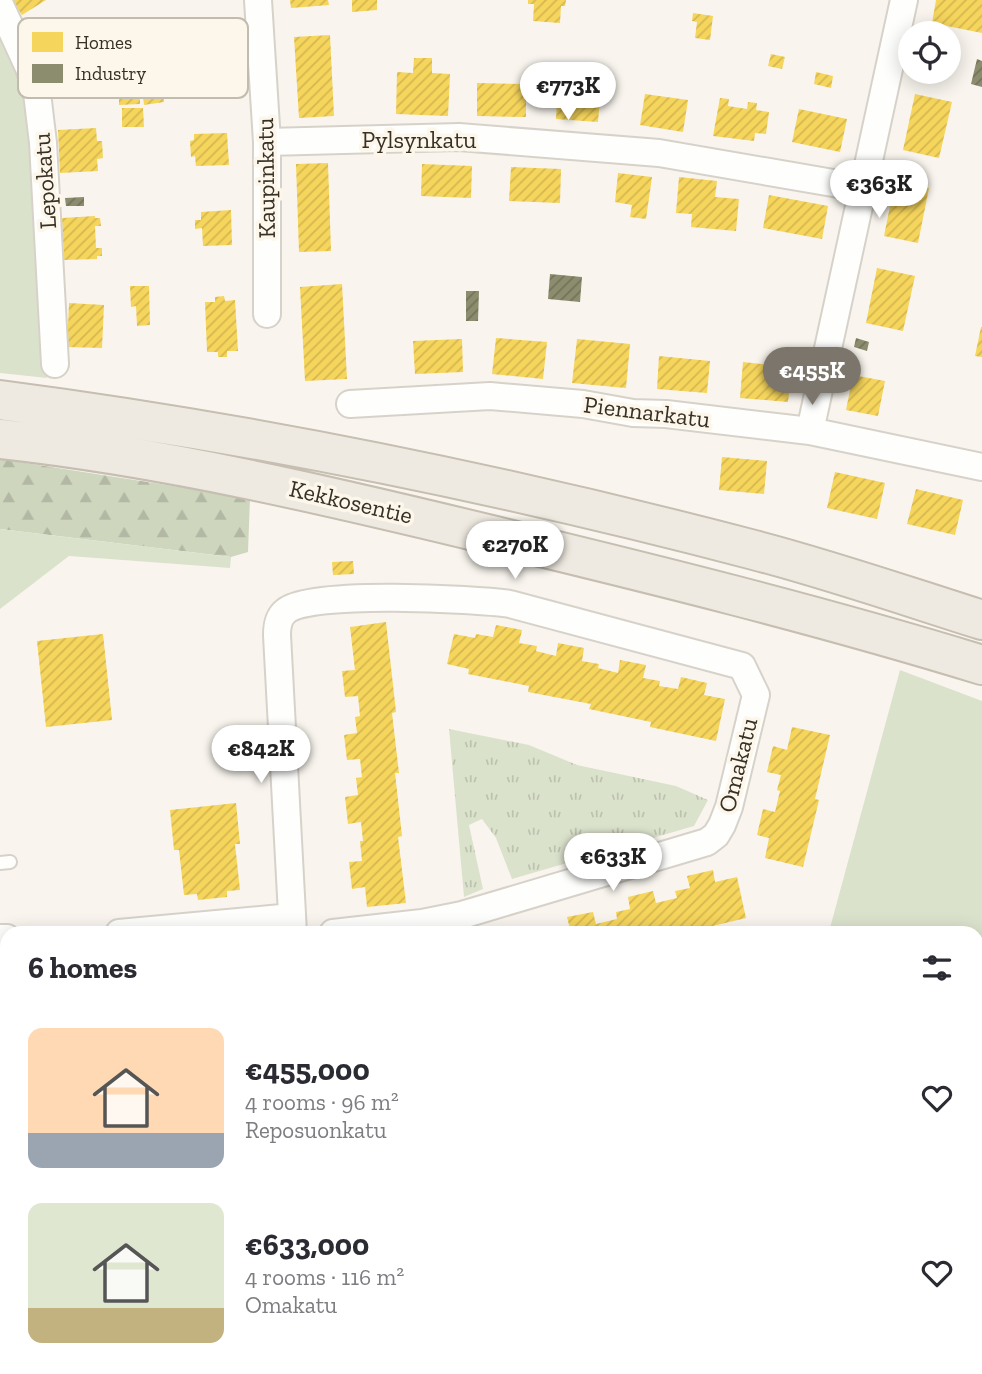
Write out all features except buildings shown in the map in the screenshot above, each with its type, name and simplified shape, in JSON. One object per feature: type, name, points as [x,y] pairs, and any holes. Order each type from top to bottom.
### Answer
[{"type":"highway","name":"Kekkosentie","points":[[0,400],[229,435],[402,468],[534,497],[755,550],[982,620]]},
{"type":"highway","name":"Kekkosentie","points":[[0,439],[186,468],[320,494],[592,559],[841,623],[982,665]]},
{"type":"street","name":"Kaupinkatu","points":[[258,0],[267,142],[267,313]]},
{"type":"street","points":[[810,431],[904,0]]},
{"type":"street","name":"Lepokatu","points":[[0,5],[18,44]]},
{"type":"street","name":"Lepokatu","points":[[38,98],[43,143],[55,365]]},
{"type":"street","name":"Pylsynkatu","points":[[267,142],[459,137],[619,149],[661,153],[862,188]]},
{"type":"street","name":"Piennarkatu","points":[[350,404],[489,396],[583,404],[633,413],[666,414],[810,431],[982,467]]},
{"type":"street","name":"Omakatu","points":[[292,925],[277,635],[278,621],[286,610],[319,601],[484,600],[510,604],[742,666],[756,695],[729,807],[716,835],[707,842],[462,915],[395,926]]},
{"type":"street","points":[[270,926],[292,925]]},
{"type":"green space","points":[[0,29],[18,76],[18,98],[24,98],[29,124],[47,378],[0,373]]},
{"type":"green space","points":[[0,459],[250,498],[248,552],[231,557],[0,529]]},
{"type":"green space","points":[[0,529],[231,557],[230,568],[69,556],[0,609]]},
{"type":"green space","points":[[900,670],[982,701],[982,926],[831,926]]},
{"type":"green space","points":[[449,729],[529,745],[577,765],[676,786],[708,800],[694,826],[512,879],[496,838],[482,819],[469,825],[483,889],[464,897]]}]
